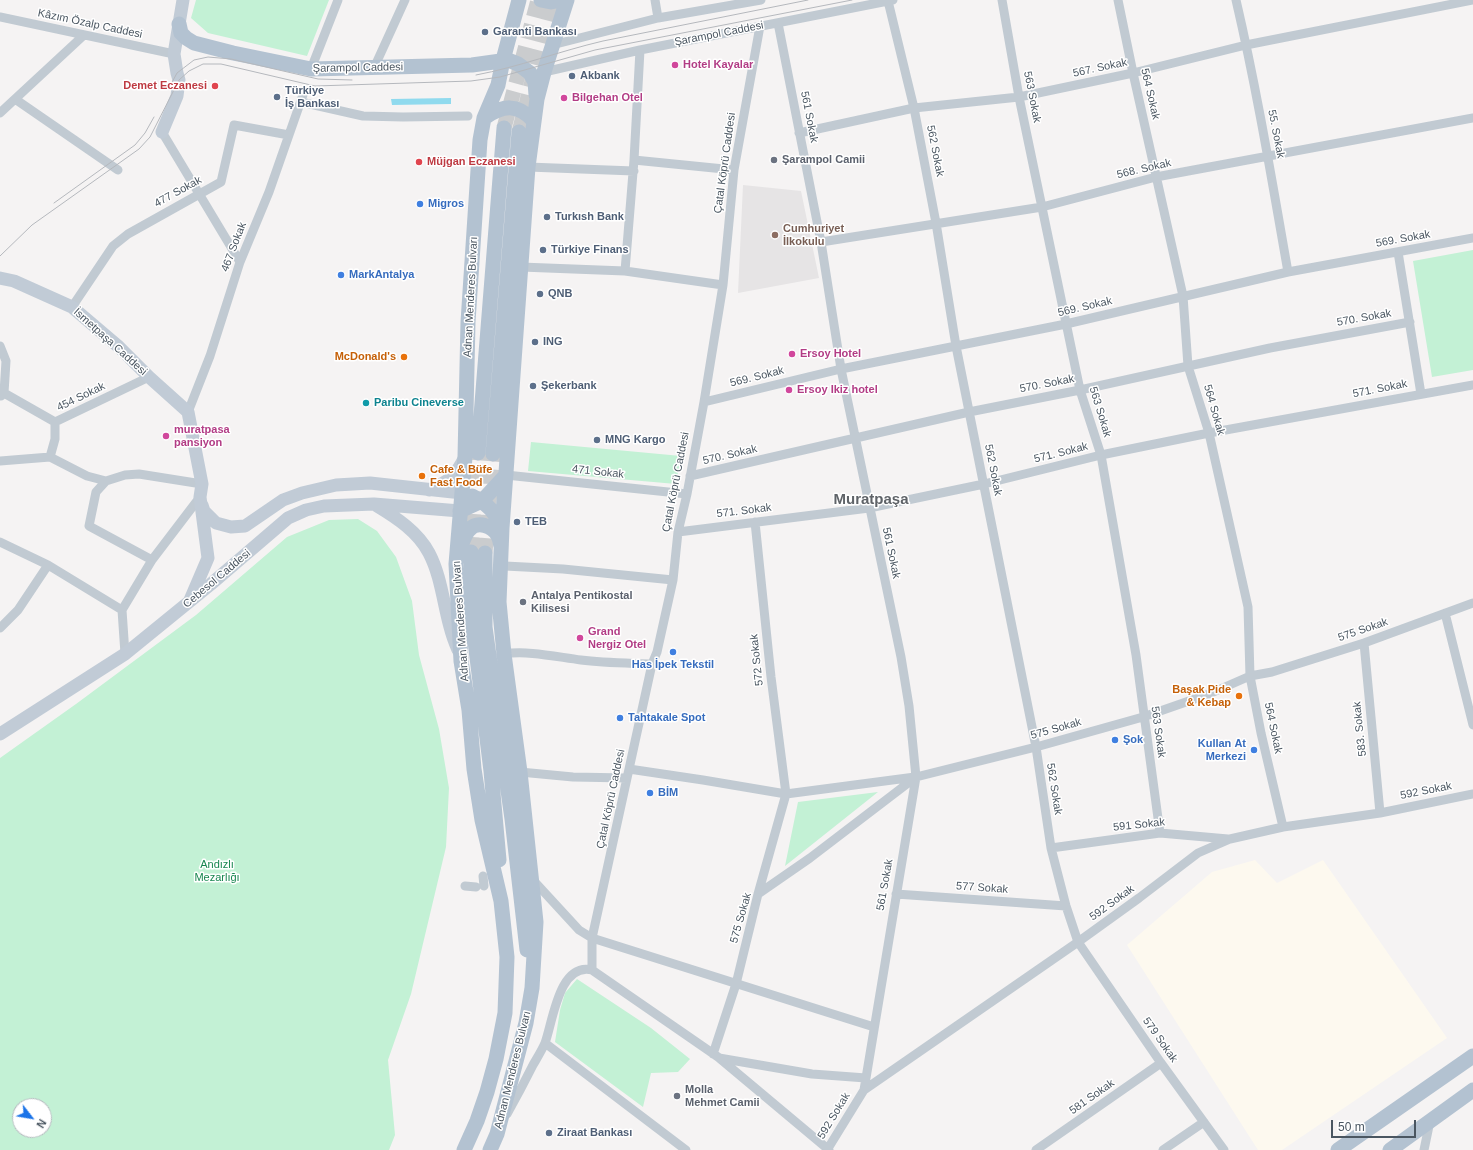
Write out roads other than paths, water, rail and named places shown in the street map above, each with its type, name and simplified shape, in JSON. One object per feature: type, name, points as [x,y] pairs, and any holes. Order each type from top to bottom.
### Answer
[{"type":"main road","points":[[162,132],[176,96],[179,80],[174,54],[183,0]]},
{"type":"main road","name":"Adnan Menderes Bulvarı","points":[[478,455],[468,322],[480,140],[484,118],[498,85],[508,38],[520,0]]},
{"type":"main road","points":[[541,0],[550,2],[561,0]]},
{"type":"main road","name":"Adnan Menderes Bulvarı","points":[[490,1150],[497,1134],[526,1023],[532,988],[536,922],[520,772],[504,654],[499,602],[502,528],[528,167],[537,99],[552,45],[567,0]]},
{"type":"main road","name":"Şarampol Caddesi","points":[[179,24],[181,33],[194,43],[233,53],[311,69],[472,65],[503,60]]},
{"type":"main road","points":[[472,65],[495,53],[508,38]]},
{"type":"main road","points":[[503,60],[508,60],[518,64],[530,73],[535,82],[537,99]]},
{"type":"main road","points":[[484,118],[496,110],[512,108],[524,112],[534,121]]},
{"type":"main road","name":"Adnan Menderes Bulvarı","points":[[478,455],[504,128]]},
{"type":"main road","name":"Adnan Menderes Bulvarı","points":[[519,132],[478,455],[462,493],[460,511],[471,553],[484,627],[512,819],[532,988]]},
{"type":"main road","name":"İsmetpaşa Caddesi","points":[[0,278],[14,281],[72,307],[119,347],[149,377],[188,412]]},
{"type":"main road","points":[[188,412],[202,484],[200,497],[208,558],[189,602]]},
{"type":"main road","points":[[429,490],[450,479],[478,455]]},
{"type":"main road","points":[[460,511],[482,501],[506,474]]},
{"type":"main road","points":[[200,497],[204,511],[216,523],[231,527],[245,526],[283,500],[302,493],[336,484],[370,483],[462,493],[482,501],[493,511],[502,528]]},
{"type":"main road","points":[[374,504],[398,518],[429,552],[444,595],[450,627],[461,661]]},
{"type":"main road","name":"Cebesol Caddesi","points":[[0,734],[125,654],[288,518],[306,510],[324,506],[374,504],[460,511]]},
{"type":"main road","points":[[501,547],[498,536],[494,531],[483,525],[478,525],[469,529],[472,617],[491,771],[501,901]]},
{"type":"main road","name":"Adnan Menderes Bulvarı","points":[[464,1150],[488,1092],[496,1059],[505,1013],[507,956],[501,901],[482,820],[474,769],[469,710],[461,661],[456,564],[471,553]]},
{"type":"main road","points":[[1338,1150],[1473,1056]]},
{"type":"main road","points":[[1390,1150],[1473,1090]]},
{"type":"street","points":[[311,69],[338,0]]},
{"type":"street","points":[[374,68],[405,0]]},
{"type":"street","points":[[655,0],[658,18]]},
{"type":"street","points":[[552,45],[658,18],[761,0]]},
{"type":"street","name":"563 Sokak","points":[[1002,0],[1019,97],[1080,390],[1101,455],[1136,655],[1143,717],[1160,834]]},
{"type":"street","name":"564 Sokak","points":[[1118,0],[1183,296],[1188,366],[1209,433],[1248,606],[1250,676],[1261,733],[1283,827]]},
{"type":"street","name":"55. Sokak","points":[[1236,0],[1268,157],[1288,272]]},
{"type":"street","name":"567. Sokak","points":[[800,133],[914,108],[1019,97],[1133,73],[1246,44],[1473,0]]},
{"type":"street","name":"Şarampol Caddesi","points":[[544,72],[640,50],[891,1]]},
{"type":"street","name":"562 Sokak","points":[[891,1],[914,108],[936,223],[956,346],[1036,747],[1051,848],[1066,906],[1078,942]]},
{"type":"street","name":"Kâzım Özalp Caddesi","points":[[0,17],[174,54]]},
{"type":"street","name":"561 Sokak","points":[[778,23],[821,242],[841,369],[854,438],[901,657],[909,706],[916,777],[864,1090]]},
{"type":"street","name":"Çatal Köprü Caddesi","points":[[592,970],[592,938],[652,664],[657,652],[673,580],[678,532],[687,494],[704,402],[723,285],[734,170],[760,26]]},
{"type":"street","points":[[0,113],[84,35]]},
{"type":"street","points":[[625,270],[634,171],[640,50]]},
{"type":"street","name":"467 Sokak","points":[[188,412],[210,356],[240,262],[269,192],[304,92]]},
{"type":"street","points":[[15,99],[118,170]]},
{"type":"street","points":[[301,102],[363,116],[468,116]]},
{"type":"street","name":"568. Sokak","points":[[821,242],[1042,207],[1156,177],[1473,118]]},
{"type":"street","name":"477 Sokak","points":[[72,307],[112,246],[128,234],[221,182],[234,125],[289,135]]},
{"type":"street","points":[[162,132],[240,262]]},
{"type":"street","points":[[634,160],[734,170]]},
{"type":"street","points":[[528,167],[634,171]]},
{"type":"street","name":"569. Sokak","points":[[704,402],[841,369],[1066,324],[1288,272],[1473,238]]},
{"type":"street","points":[[1398,252],[1421,394]]},
{"type":"street","points":[[521,267],[625,270],[723,285]]},
{"type":"street","name":"570. Sokak","points":[[690,476],[969,412],[1080,390],[1270,348],[1410,322]]},
{"type":"street","points":[[0,346],[6,361],[2,395],[55,422]]},
{"type":"street","name":"454 Sokak","points":[[50,457],[55,439],[55,422],[149,377]]},
{"type":"street","name":"571. Sokak","points":[[678,532],[869,508],[984,484],[1101,455],[1209,433],[1473,384]]},
{"type":"street","points":[[0,461],[50,457],[87,476],[106,481]]},
{"type":"street","points":[[152,560],[89,526],[96,492],[106,481],[125,475],[139,474],[202,484]]},
{"type":"street","name":"471 Sokak","points":[[506,474],[687,494]]},
{"type":"street","points":[[125,654],[122,610],[152,560],[200,497]]},
{"type":"street","name":"572 Sokak","points":[[755,522],[771,677],[786,794]]},
{"type":"street","points":[[0,542],[48,565],[122,610]]},
{"type":"street","points":[[0,628],[18,610],[48,565]]},
{"type":"street","points":[[505,566],[563,569],[673,580]]},
{"type":"street","name":"575 Sokak","points":[[716,1056],[736,984],[758,894],[810,858],[916,777],[1036,747],[1143,717],[1209,694],[1250,676],[1272,672],[1364,643],[1473,603]]},
{"type":"street","points":[[1445,613],[1473,726]]},
{"type":"street","name":"583. Sokak","points":[[1364,643],[1380,813]]},
{"type":"street","points":[[504,654],[518,653],[582,660],[652,664]]},
{"type":"street","points":[[520,772],[573,777],[628,773],[703,780],[786,794],[916,777]]},
{"type":"street","points":[[758,894],[786,794]]},
{"type":"street","name":"592 Sokak","points":[[828,1150],[864,1090],[1078,942],[1198,853],[1230,839],[1283,827],[1380,813],[1473,794]]},
{"type":"street","name":"591 Sokak","points":[[1051,848],[1160,834],[1230,839]]},
{"type":"street","points":[[465,886],[480,887],[483,876]]},
{"type":"street","points":[[532,878],[579,930],[592,938],[874,1027]]},
{"type":"street","name":"577 Sokak","points":[[896,894],[1066,906]]},
{"type":"street","name":"579 Sokak","points":[[1078,942],[1161,1063],[1224,1150]]},
{"type":"street","points":[[497,1134],[545,1043],[555,1005],[566,983],[573,974],[584,968],[592,970],[716,1056],[828,1150]]},
{"type":"street","points":[[545,1043],[686,1150]]},
{"type":"street","points":[[716,1056],[812,1074],[866,1078]]},
{"type":"street","name":"581 Sokak","points":[[1036,1150],[1161,1063]]},
{"type":"street","points":[[1424,1150],[1430,1121]]},
{"type":"street","points":[[1163,1150],[1204,1122]]},
{"type":"water","points":[[451,98],[451,104],[392,105],[391,99]]},
{"type":"tunnel","points":[[504,128],[538,0]]},
{"type":"tunnel","points":[[519,132],[553,0]]},
{"type":"tunnel","points":[[471,552],[478,453]]},
{"type":"tunnel","points":[[485,553],[493,454]]},
{"type":"tram line","points":[[476,75],[508,68],[603,41],[808,0]]},
{"type":"tram line","points":[[0,256],[32,225],[139,149],[150,137],[179,80],[189,71],[203,64],[221,64],[315,86],[471,81],[500,77],[595,50],[852,0]]},
{"type":"tram line","points":[[170,86],[177,73],[194,60],[208,57],[231,59],[318,79],[352,80]]},
{"type":"tram line","points":[[54,203],[135,145],[145,133],[154,117]]},
{"type":"place","name":"Garanti Bankası","points":[[485,32]]},
{"type":"place","name":"Hotel Kayalar","points":[[675,65]]},
{"type":"place","name":"Akbank","points":[[572,76]]},
{"type":"place","name":"Demet Eczanesi","points":[[215,86]]},
{"type":"place","name":"Türkiye İş Bankası","points":[[277,97]]},
{"type":"place","name":"Bilgehan Otel","points":[[564,98]]},
{"type":"place","name":"Şarampol Camii","points":[[774,160]]},
{"type":"place","name":"Müjgan Eczanesi","points":[[419,162]]},
{"type":"place","name":"Migros","points":[[420,204]]},
{"type":"place","name":"Turkısh Bank","points":[[547,217]]},
{"type":"place","name":"Cumhuriyet İlkokulu","points":[[775,235]]},
{"type":"place","name":"Türkiye Finans","points":[[543,250]]},
{"type":"place","name":"MarkAntalya","points":[[341,275]]},
{"type":"place","name":"QNB","points":[[540,294]]},
{"type":"place","name":"ING","points":[[535,342]]},
{"type":"place","name":"Ersoy Hotel","points":[[792,354]]},
{"type":"place","name":"McDonald's","points":[[404,357]]},
{"type":"place","name":"Şekerbank","points":[[533,386]]},
{"type":"place","name":"Ersoy Ikiz hotel","points":[[789,390]]},
{"type":"place","name":"Paribu Cineverse","points":[[366,403]]},
{"type":"place","name":"muratpasa pansiyon","points":[[166,436]]},
{"type":"place","name":"MNG Kargo","points":[[597,440]]},
{"type":"place","name":"Cafe & Büfe Fast Food","points":[[422,476]]},
{"type":"place","name":"TEB","points":[[517,522]]},
{"type":"place","name":"Antalya Pentikostal Kilisesi","points":[[523,602]]},
{"type":"place","name":"Grand Nergiz Otel","points":[[580,638]]},
{"type":"place","name":"Has İpek Tekstil","points":[[673,652]]},
{"type":"place","name":"Başak Pide & Kebap","points":[[1239,696]]},
{"type":"place","name":"Tahtakale Spot","points":[[620,718]]},
{"type":"place","name":"Şok","points":[[1115,740]]},
{"type":"place","name":"Kullan At Merkezi","points":[[1254,750]]},
{"type":"place","name":"BİM","points":[[650,793]]},
{"type":"place","name":"Molla Mehmet Camii","points":[[677,1096]]},
{"type":"place","name":"Ziraat Bankası","points":[[549,1133]]},
{"type":"district","name":"Muratpaşa","points":[[871,500]]},
{"type":"park label","name":"Andızlı Mezarlığı","points":[[217,871]]}]
